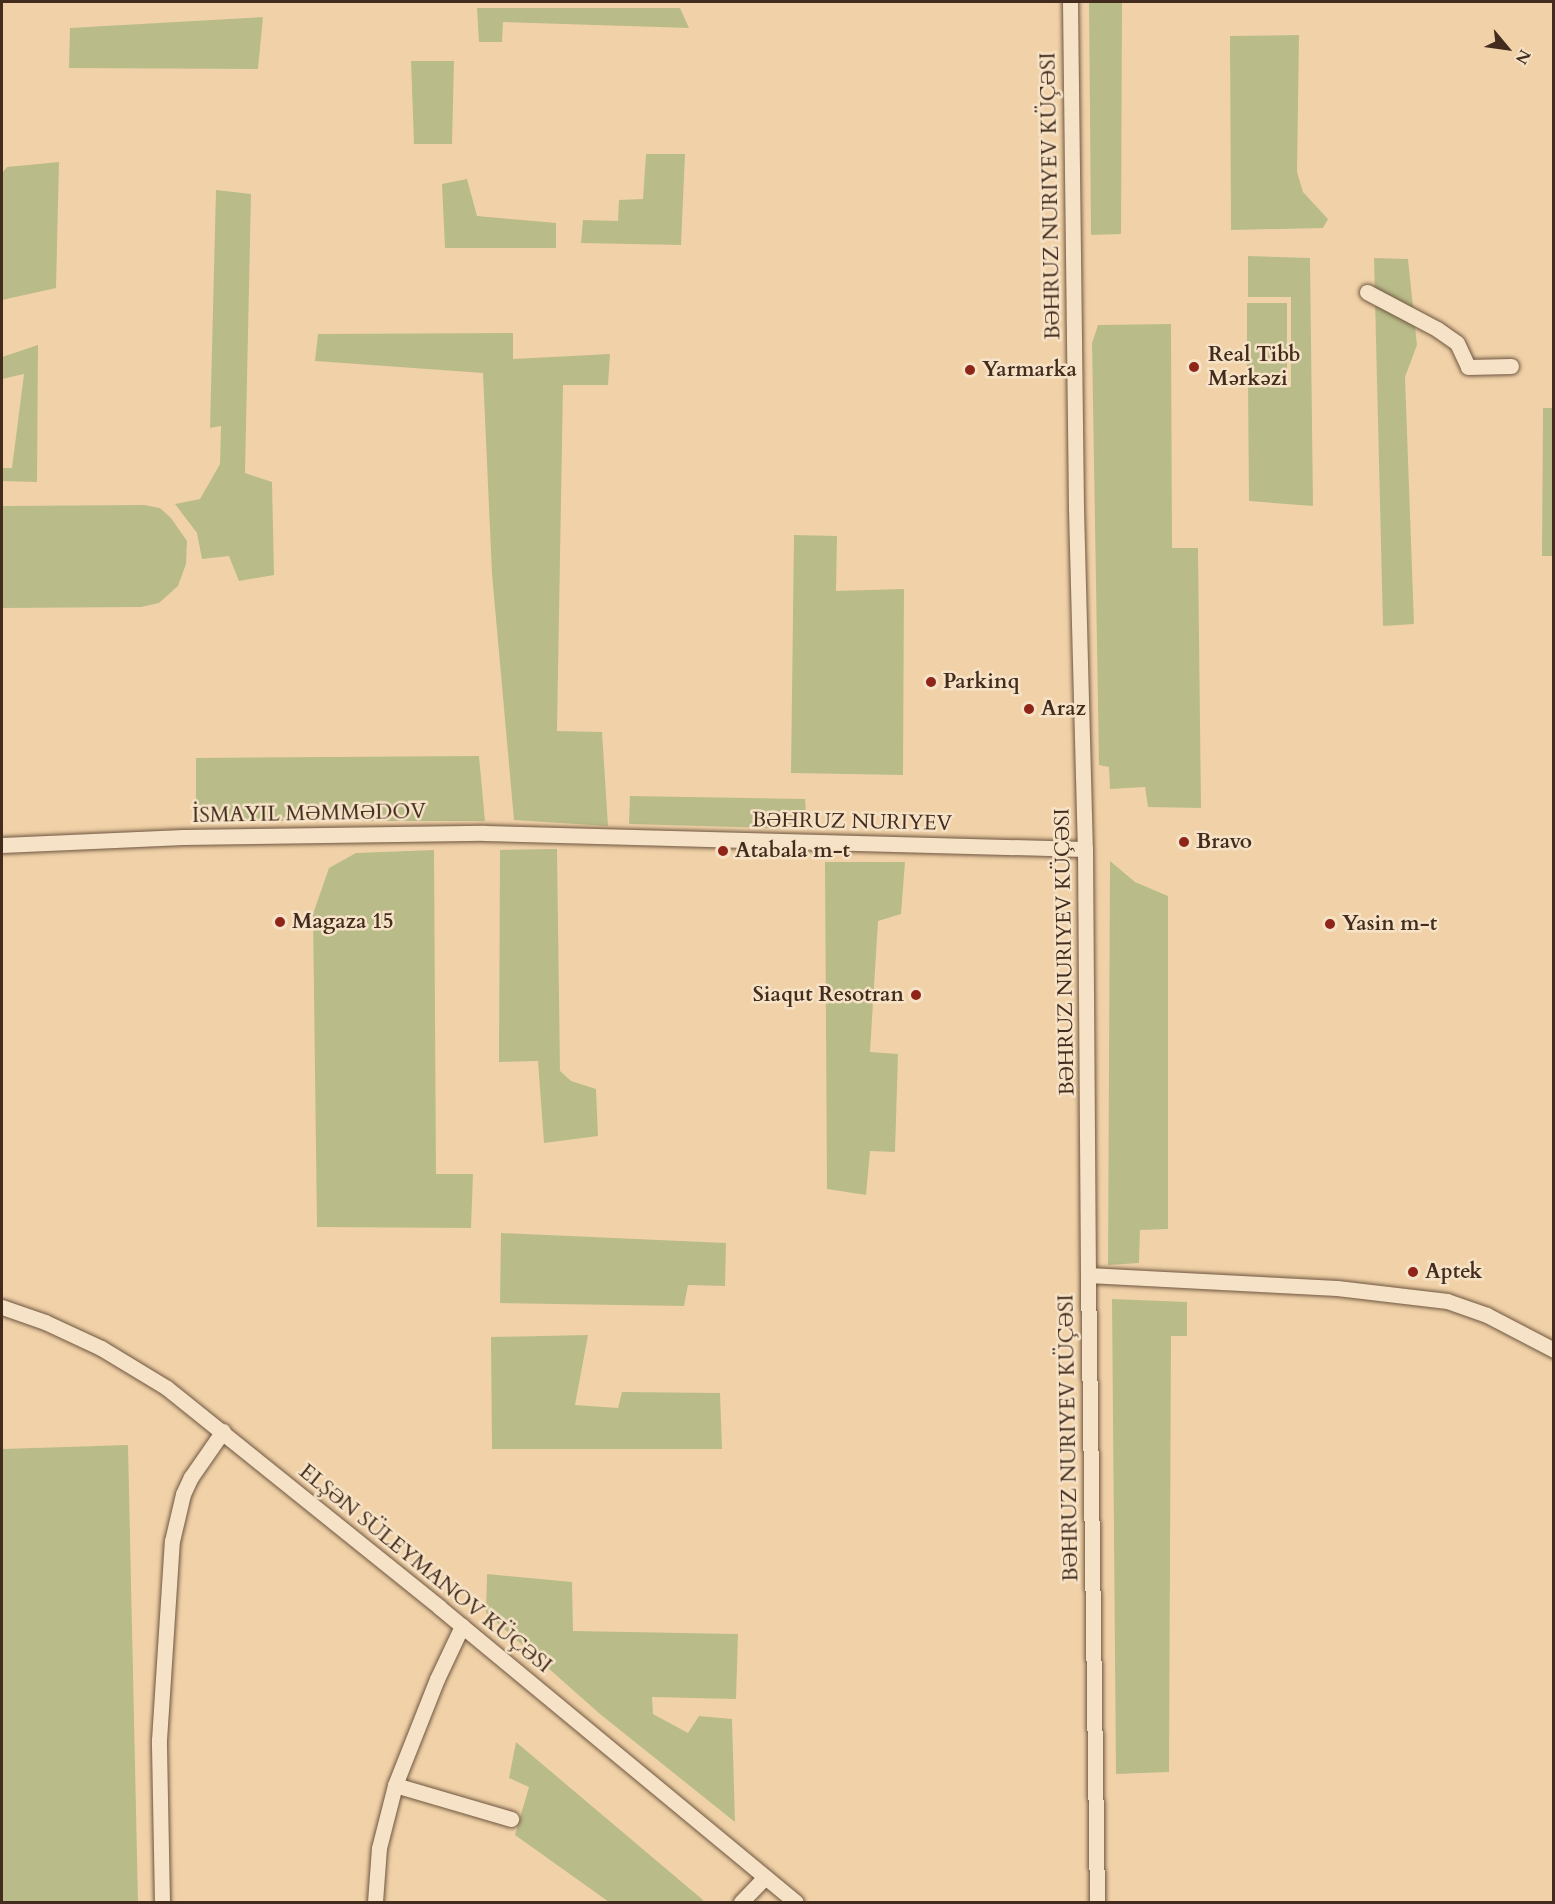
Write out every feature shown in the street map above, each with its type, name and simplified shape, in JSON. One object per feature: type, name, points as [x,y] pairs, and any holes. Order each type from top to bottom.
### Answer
[{"type":"street","name":"BƏHRUZ NURIYEV KÜÇƏSI","points":[[1070,2],[1076,508],[1085,849],[1088,1275],[1097,1902]]},
{"type":"street","points":[[1367,292],[1437,329],[1457,343],[1468,367],[1511,366]]},
{"type":"street","name":"BƏHRUZ NURIYEV","points":[[2,846],[183,837],[485,833],[1085,849]]},
{"type":"street","points":[[1088,1275],[1337,1288],[1447,1301],[1487,1315],[1554,1350]]},
{"type":"street","name":"ELŞƏN SÜLEYMANOV KÜÇƏSI","points":[[2,1307],[45,1322],[101,1348],[167,1388],[462,1626],[764,1878],[796,1902]]},
{"type":"street","points":[[162,1902],[159,1740],[172,1541],[183,1494],[191,1477],[223,1431]]},
{"type":"street","points":[[375,1902],[379,1848],[395,1785],[437,1679],[462,1626]]},
{"type":"street","points":[[395,1785],[511,1819]]},
{"type":"street","points":[[741,1902],[764,1878]]},
{"type":"green space","points":[[1089,2],[1122,2],[1121,234],[1091,235]]},
{"type":"green space","points":[[477,8],[680,8],[689,28],[503,22],[502,42],[479,42]]},
{"type":"green space","points":[[263,17],[258,69],[69,68],[70,28]]},
{"type":"green space","points":[[1299,35],[1297,172],[1303,192],[1328,219],[1323,228],[1231,230],[1230,36]]},
{"type":"green space","points":[[411,61],[454,61],[452,144],[414,144]]},
{"type":"green space","points":[[646,154],[685,154],[681,245],[581,243],[583,220],[618,221],[619,200],[643,199]]},
{"type":"green space","points":[[59,162],[56,288],[2,300],[2,173],[7,167]]},
{"type":"green space","points":[[467,179],[477,216],[556,223],[556,248],[445,248],[442,184]]},
{"type":"green space","points":[[216,190],[251,194],[245,473],[272,482],[274,575],[239,581],[229,556],[202,559],[197,533],[175,504],[200,499],[220,464],[221,426],[210,428]]},
{"type":"green space","points":[[1248,256],[1310,258],[1313,506],[1249,501],[1248,386],[1291,387],[1291,297],[1248,297]]},
{"type":"green space","points":[[1374,258],[1408,259],[1417,345],[1405,377],[1414,624],[1383,626]]},
{"type":"green space","points":[[1247,303],[1287,303],[1287,383],[1247,383]]},
{"type":"green space","points":[[1171,324],[1172,548],[1198,548],[1201,808],[1148,807],[1145,787],[1110,789],[1109,767],[1099,765],[1092,343],[1098,325]]},
{"type":"green space","points":[[513,333],[513,359],[610,354],[608,385],[563,385],[557,731],[602,732],[608,826],[514,820],[492,574],[483,373],[315,361],[318,334]]},
{"type":"green space","points":[[38,345],[37,482],[2,481],[2,468],[12,468],[24,374],[2,379],[2,357]]},
{"type":"green space","points":[[1543,408],[1553,408],[1553,556],[1542,556]]},
{"type":"green space","points":[[144,505],[160,508],[171,518],[187,541],[186,564],[178,586],[159,603],[141,607],[2,608],[2,506]]},
{"type":"green space","points":[[794,535],[837,536],[836,591],[904,589],[903,775],[791,773]]},
{"type":"green space","points":[[479,756],[485,821],[196,821],[196,758]]},
{"type":"green space","points":[[630,796],[805,799],[807,829],[629,824]]},
{"type":"green space","points":[[557,849],[560,1071],[571,1081],[596,1089],[598,1136],[544,1143],[538,1061],[499,1062],[500,850]]},
{"type":"green space","points":[[434,850],[436,1174],[473,1174],[471,1228],[317,1227],[313,914],[329,868],[356,853]]},
{"type":"green space","points":[[1110,861],[1135,882],[1168,896],[1168,1229],[1140,1230],[1139,1263],[1108,1265]]},
{"type":"green space","points":[[825,862],[905,862],[901,914],[878,921],[870,1052],[898,1054],[895,1152],[870,1151],[866,1195],[827,1189]]},
{"type":"green space","points":[[501,1233],[726,1243],[725,1286],[688,1285],[684,1306],[500,1303]]},
{"type":"green space","points":[[1112,1299],[1187,1302],[1187,1336],[1171,1336],[1169,1772],[1116,1774]]},
{"type":"green space","points":[[588,1335],[575,1405],[618,1408],[622,1392],[720,1393],[722,1449],[492,1449],[491,1337]]},
{"type":"green space","points":[[128,1445],[138,1902],[2,1902],[2,1449]]},
{"type":"green space","points":[[487,1574],[572,1582],[573,1631],[738,1634],[736,1699],[652,1697],[653,1714],[688,1733],[699,1716],[732,1719],[735,1822],[600,1714],[486,1613]]},
{"type":"green space","points":[[516,1742],[703,1900],[702,1902],[609,1902],[515,1835],[529,1787],[509,1778]]},
{"type":"place","name":"Real Tibb Mərkəzi","points":[[1194,367]]},
{"type":"place","name":"Yarmarka","points":[[970,370]]},
{"type":"place","name":"Parkinq","points":[[931,682]]},
{"type":"place","name":"Araz","points":[[1029,709]]},
{"type":"place","name":"Bravo","points":[[1184,842]]},
{"type":"place","name":"Atabala m-t","points":[[723,851]]},
{"type":"place","name":"Magaza 15","points":[[280,922]]},
{"type":"place","name":"Yasin m-t","points":[[1330,924]]},
{"type":"place","name":"Siaqut Resotran","points":[[916,995]]},
{"type":"place","name":"Aptek","points":[[1413,1272]]}]
